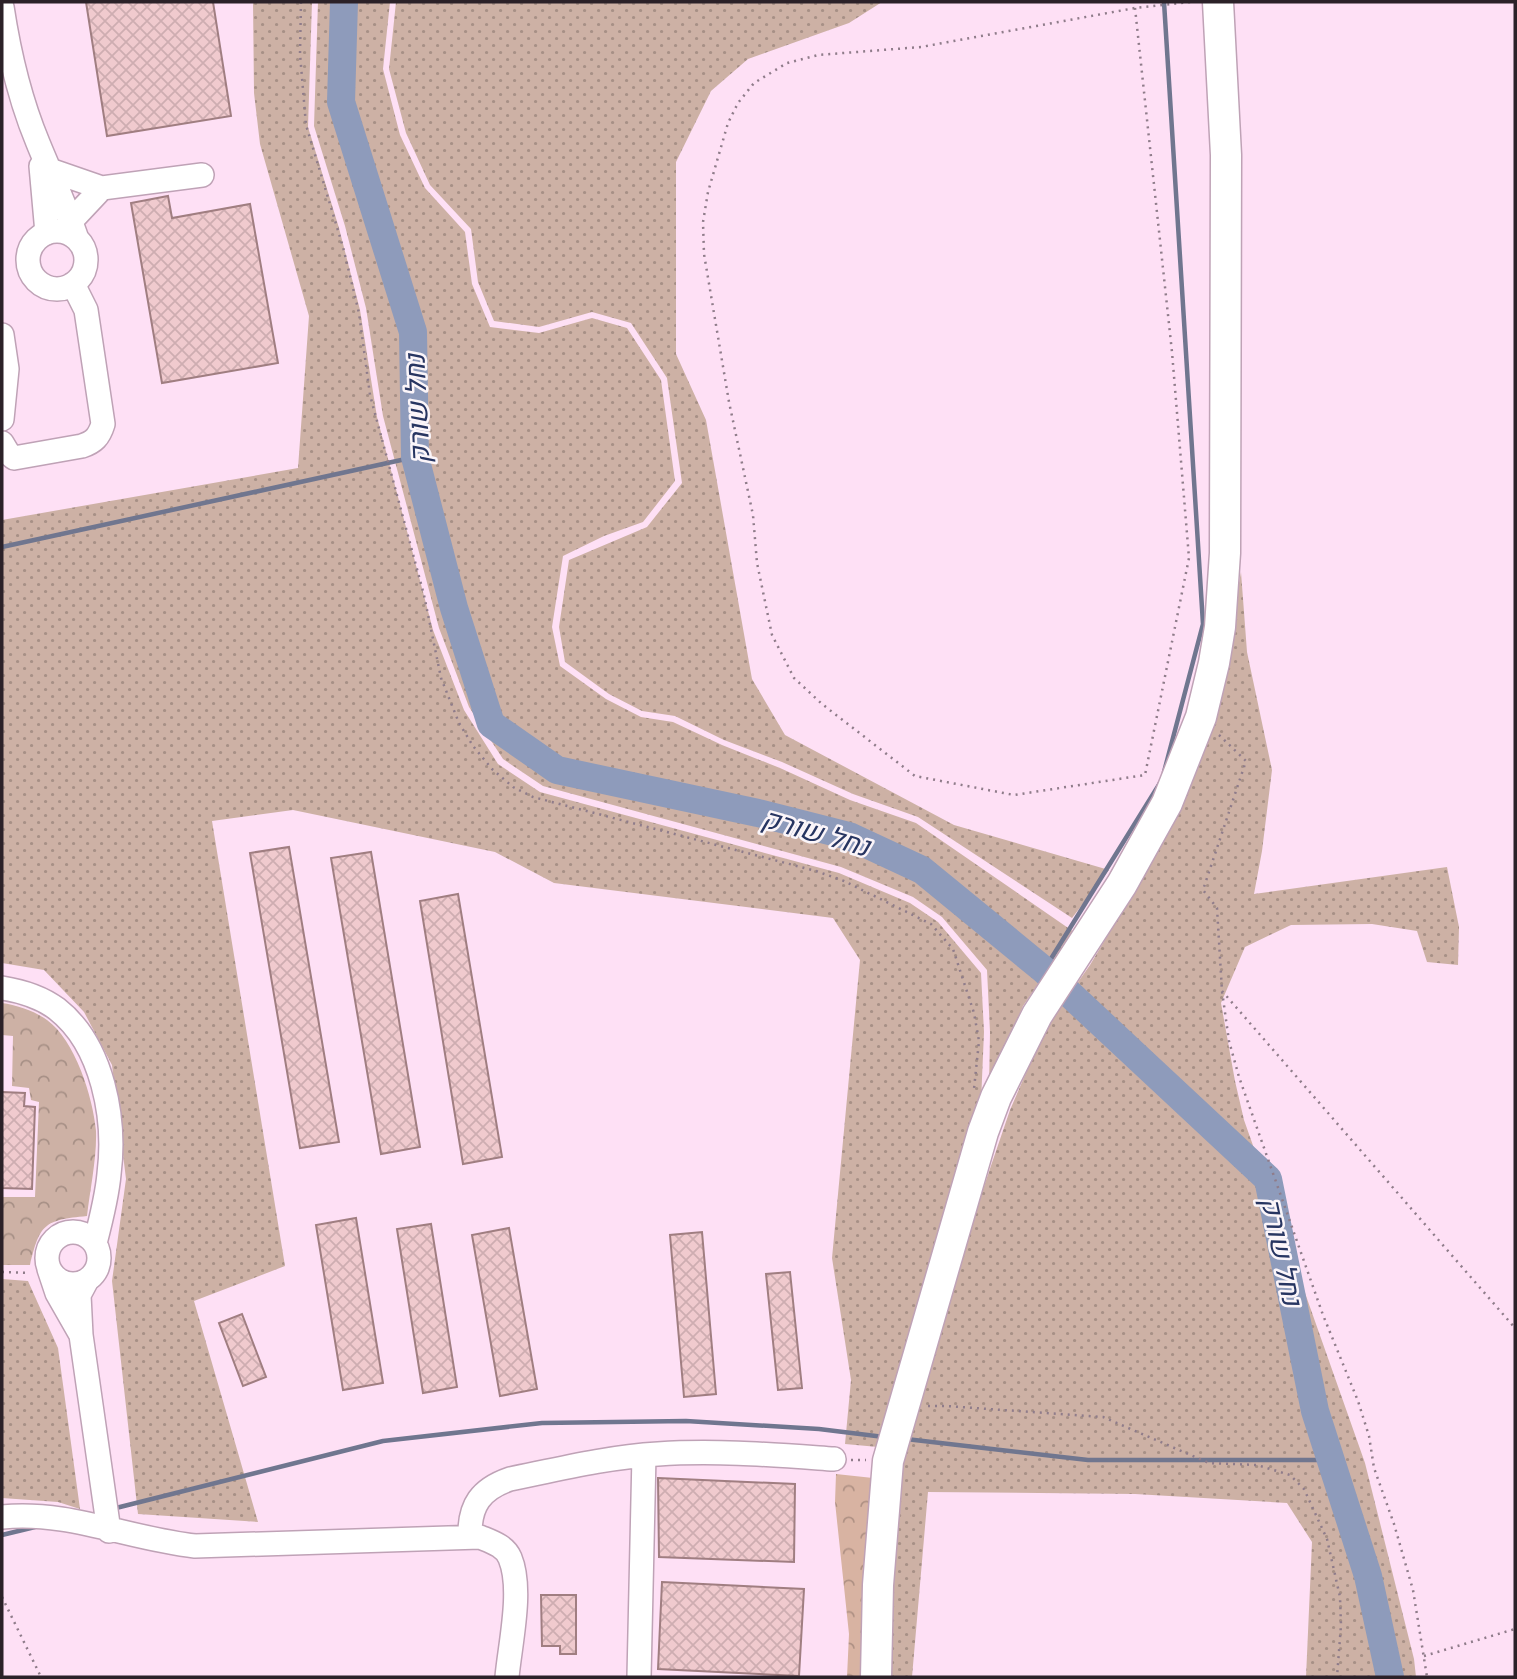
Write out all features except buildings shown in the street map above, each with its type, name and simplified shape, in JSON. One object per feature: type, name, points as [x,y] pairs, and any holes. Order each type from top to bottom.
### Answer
[{"type":"main road","points":[[876,1677],[878,1585],[888,1461],[982,1132],[996,1097],[1037,1015],[1122,884],[1167,803],[1201,717],[1220,627],[1225,553],[1226,155],[1218,2]]},
{"type":"street","points":[[2,7],[9,56],[37,143],[83,245],[86,262],[84,271],[73,284],[56,289],[47,287],[32,275],[29,266],[31,247],[47,233],[74,230]]},
{"type":"street","points":[[37,143],[46,202],[47,233]]},
{"type":"street","points":[[50,170],[102,188],[202,175]]},
{"type":"street","points":[[74,230],[102,188]]},
{"type":"street","points":[[2,443],[14,458],[82,446],[91,443],[100,435],[103,425],[86,310],[73,284]]},
{"type":"street","points":[[2,335],[6,369],[2,419]]},
{"type":"street","points":[[2,988],[36,997],[57,1009],[76,1028],[90,1051],[99,1076],[110,1127],[109,1174],[95,1243],[100,1260],[79,1295],[81,1335],[109,1531]]},
{"type":"street","points":[[81,1335],[57,1293],[47,1253],[52,1242],[66,1232],[85,1234],[95,1243]]},
{"type":"street","points":[[49,1268],[57,1278],[66,1283],[75,1284],[87,1280]]},
{"type":"street","points":[[470,1536],[470,1523],[482,1493],[492,1485],[510,1479],[644,1455],[704,1453],[834,1459]]},
{"type":"street","points":[[639,1677],[644,1455]]},
{"type":"street","points":[[2,1517],[41,1515],[159,1542],[195,1546],[480,1537],[499,1545],[510,1557],[516,1591],[507,1677]]},
{"type":"path","points":[[301,2],[300,54],[306,125],[359,313],[370,395],[424,595],[441,678],[459,723],[473,746],[492,769],[513,787],[533,797],[816,870],[844,880],[930,924],[953,949],[974,1013],[979,1041],[973,1094]]},
{"type":"path","points":[[1135,8],[1172,352],[1189,558],[1145,775],[1014,795],[915,776],[822,704],[794,678],[772,635],[757,563],[753,515],[729,402],[704,254],[703,222],[708,192],[728,123],[738,103],[754,83],[787,63],[818,55],[921,47],[1135,8],[1191,2]]},
{"type":"path","points":[[1201,717],[1245,761],[1203,890],[1217,908],[1222,991],[1229,1041],[1239,1077],[1324,1315],[1359,1401],[1369,1436],[1374,1468],[1413,1590],[1427,1677]]},
{"type":"path","points":[[1222,991],[1515,1328]]},
{"type":"path","points":[[2,1272],[49,1268]]},
{"type":"path","points":[[903,1408],[946,1406],[1103,1417],[1209,1464],[1257,1465],[1290,1475],[1304,1489],[1328,1539],[1340,1597],[1337,1677]]},
{"type":"path","points":[[834,1459],[888,1461]]},
{"type":"path","points":[[2,1597],[41,1677]]},
{"type":"path","points":[[1424,1656],[1515,1629]]},
{"type":"green space","points":[[253,2],[312,2],[308,127],[339,228],[360,310],[377,417],[433,630],[464,710],[498,764],[540,792],[839,873],[910,903],[938,922],[981,973],[984,1032],[981,1102],[878,1447],[845,1444],[851,1380],[832,1258],[860,960],[833,918],[554,883],[495,852],[293,810],[212,821],[285,1266],[194,1301],[258,1522],[138,1514],[112,1281],[126,1179],[112,1065],[84,1012],[44,970],[2,963],[2,520],[298,468],[309,316],[260,144],[254,93]]},
{"type":"green space","points":[[318,2],[390,2],[383,69],[400,135],[425,188],[465,232],[472,284],[490,327],[539,333],[592,318],[627,328],[661,380],[675,481],[643,522],[604,536],[563,556],[552,627],[560,666],[606,699],[641,717],[673,722],[850,800],[916,823],[1074,932],[1023,1006],[989,1089],[987,970],[942,917],[913,897],[841,867],[543,786],[503,759],[469,707],[439,628],[383,416],[366,308],[345,226],[314,126]]},
{"type":"green space","points":[[396,2],[882,2],[849,23],[748,59],[711,91],[676,162],[676,354],[706,420],[752,679],[785,735],[954,825],[1109,870],[1072,918],[918,817],[853,794],[782,762],[724,740],[675,716],[642,711],[609,694],[565,662],[559,627],[569,560],[647,527],[682,483],[667,378],[631,323],[592,312],[539,327],[494,321],[478,282],[471,229],[430,185],[406,133],[389,69]]},
{"type":"green space","points":[[1241,572],[1247,652],[1272,770],[1254,894],[1447,867],[1459,927],[1458,965],[1427,962],[1417,931],[1372,924],[1291,925],[1245,947],[1221,1003],[1244,1120],[1365,1463],[1414,1659],[1416,1677],[1306,1677],[1312,1542],[1287,1503],[1135,1494],[928,1492],[912,1677],[881,1677],[898,1462],[967,1236],[1010,1110],[1045,1029],[1090,965],[1150,864],[1219,692]]},
{"type":"green space","points":[[2,1003],[42,1017],[57,1029],[66,1041],[87,1086],[96,1131],[87,1216],[53,1222],[46,1227],[37,1241],[30,1265],[2,1265],[2,1197],[35,1197],[39,1102],[31,1100],[29,1088],[12,1086],[13,1036],[2,1035]]},
{"type":"green space","points":[[2,1279],[28,1281],[58,1348],[80,1509],[58,1502],[2,1498]]},
{"type":"green space","points":[[836,1474],[873,1478],[864,1677],[847,1677],[849,1634],[835,1502]]},
{"type":"waterway","name":"נחל שורק","points":[[344,2],[341,102],[413,332],[415,457],[454,608],[491,724],[557,770],[758,813],[849,836],[922,870],[1044,970],[1268,1179],[1315,1411],[1368,1576],[1390,1677]]},
{"type":"waterway","points":[[1164,2],[1203,624],[1164,772]]},
{"type":"waterway","points":[[2,547],[415,457]]},
{"type":"waterway","points":[[1044,970],[1160,783]]},
{"type":"waterway","points":[[112,1509],[383,1441],[542,1423],[686,1421],[819,1429],[884,1437]]},
{"type":"waterway","points":[[906,1439],[1088,1460],[1331,1460]]},
{"type":"waterway","points":[[2,1535],[35,1527]]}]
